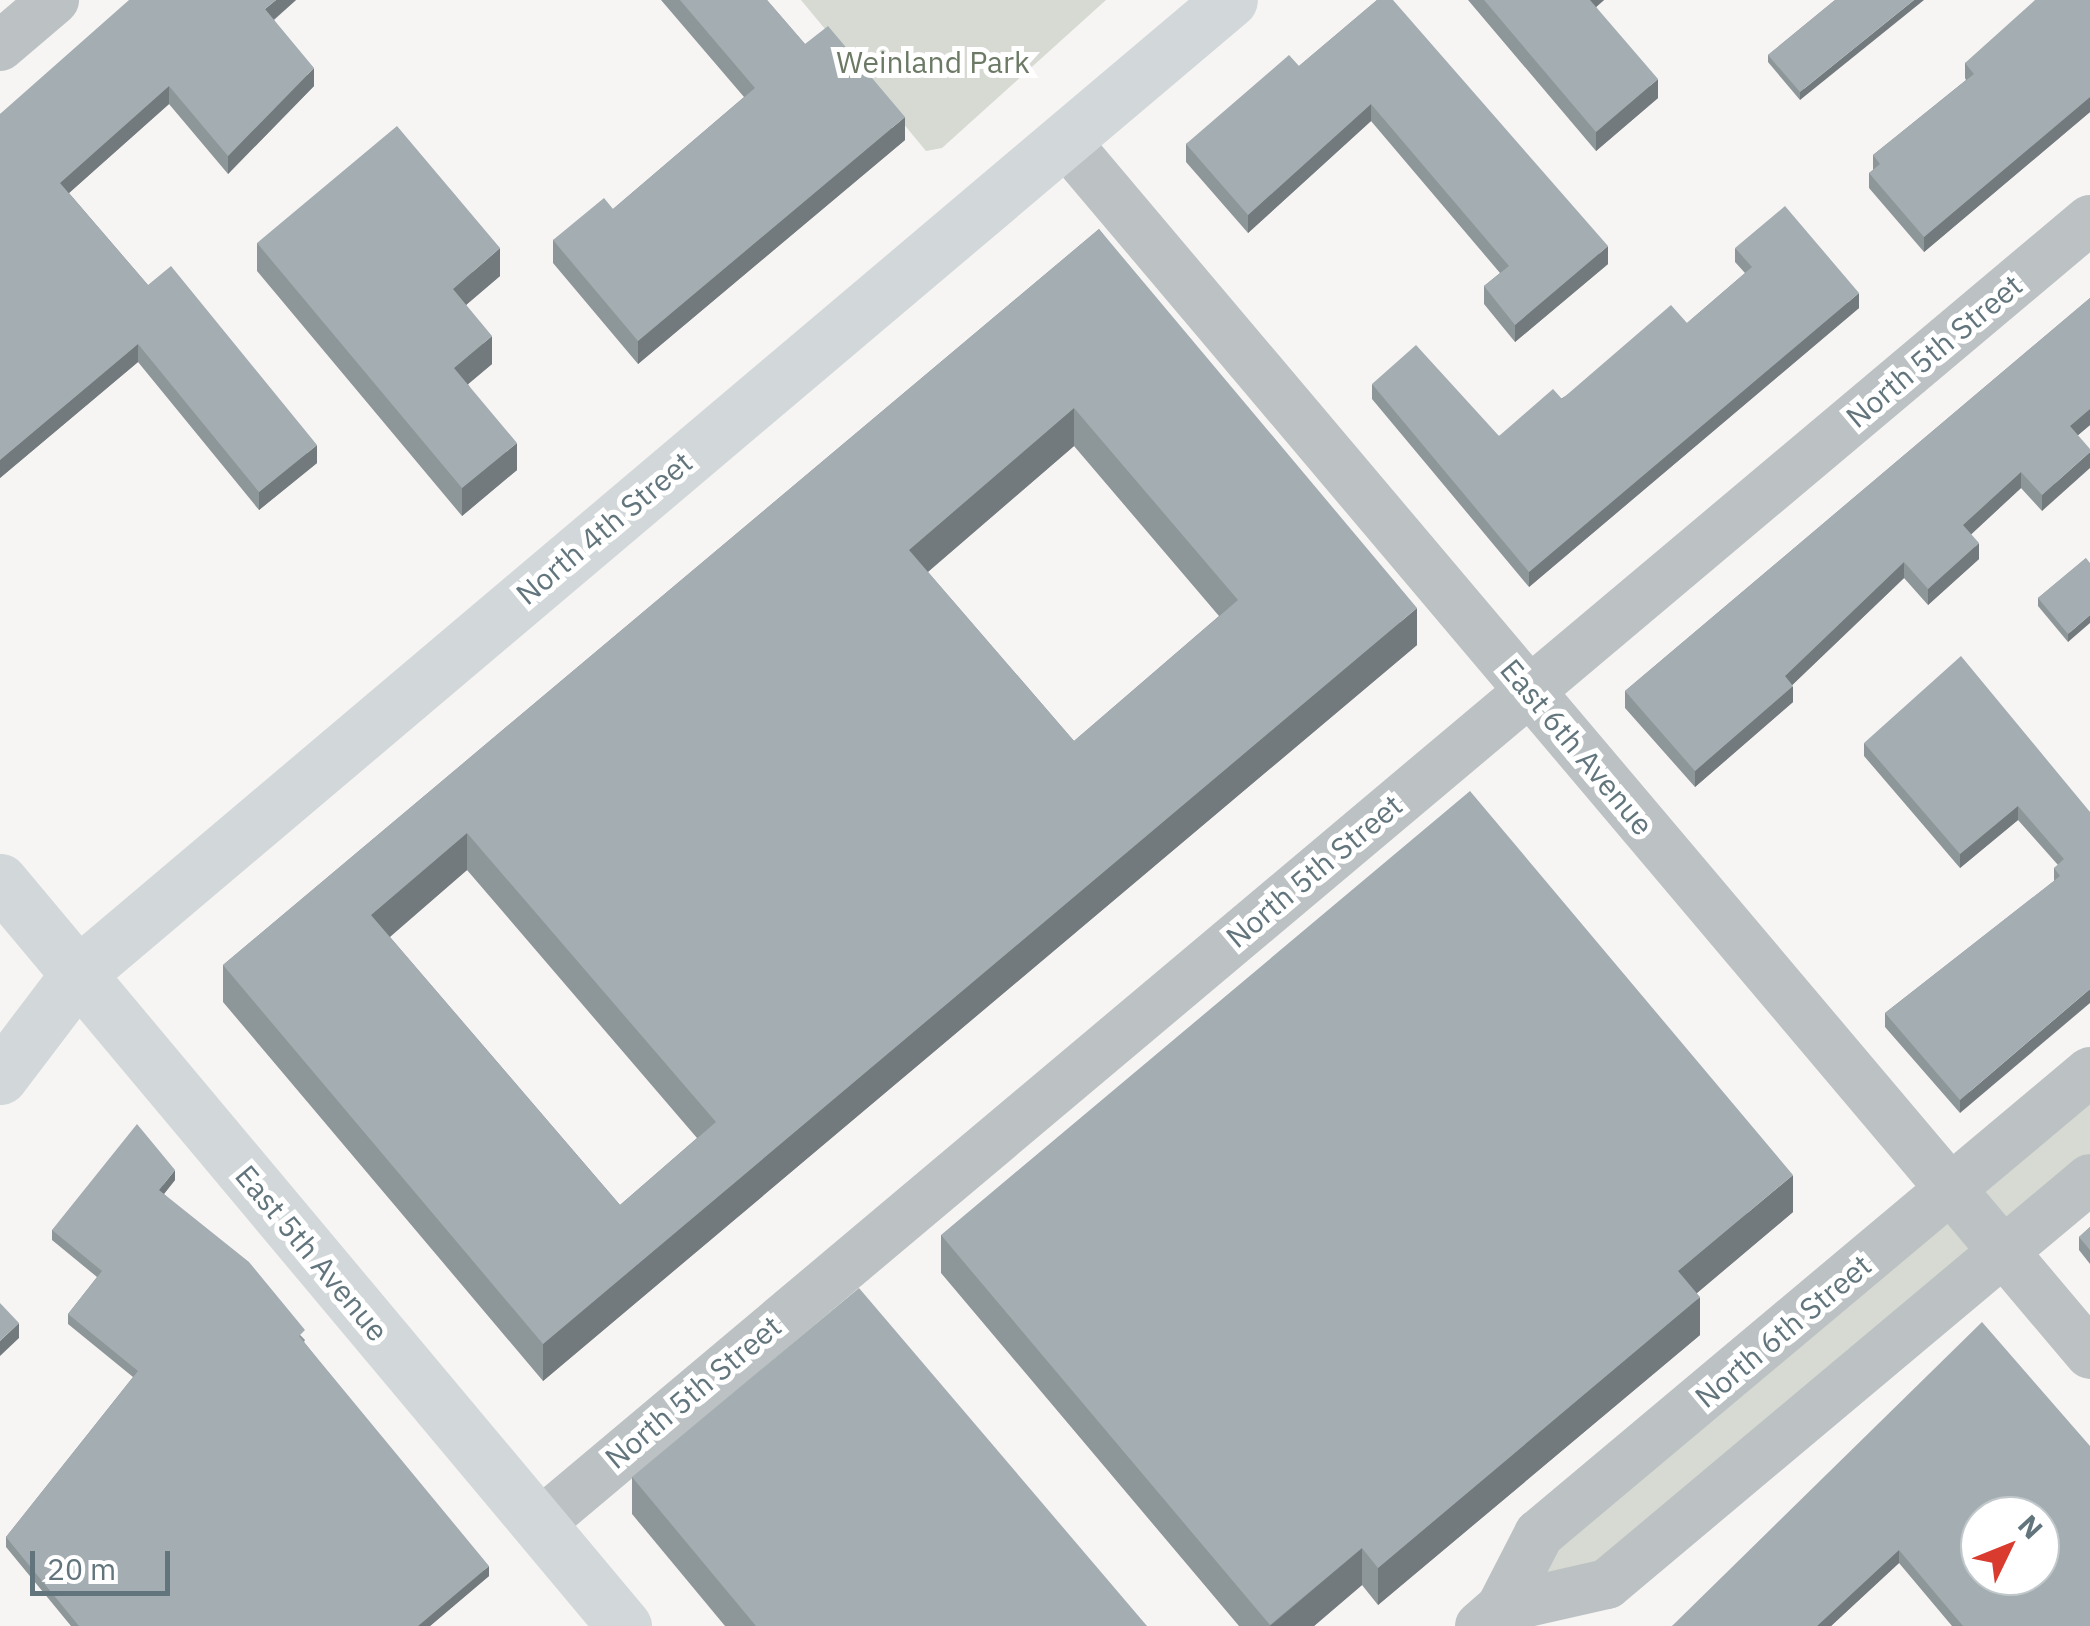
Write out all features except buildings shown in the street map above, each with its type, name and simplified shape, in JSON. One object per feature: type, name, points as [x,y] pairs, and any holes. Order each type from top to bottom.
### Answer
[{"type":"main road","name":"North 4th Street","points":[[0,1077],[79,973],[1230,0]]},
{"type":"main road","name":"East 5th Avenue","points":[[0,881],[624,1626]]},
{"type":"street","points":[[0,46],[54,0]]},
{"type":"street","name":"East 6th Avenue","points":[[1064,141],[2090,1354]]},
{"type":"street","name":"North 5th Street","points":[[538,1524],[2090,220]]},
{"type":"street","name":"North 6th Street","points":[[1491,1617],[1539,1534],[2090,1072]]},
{"type":"street","name":"North 6th Street","points":[[1491,1617],[1607,1584],[2006,1254],[2090,1179]]},
{"type":"green space","name":"Weinland Park","points":[[801,0],[1106,0],[942,148],[926,151]]},
{"type":"green space","points":[[2090,1072],[2090,1179],[1607,1584],[1517,1567]]}]
